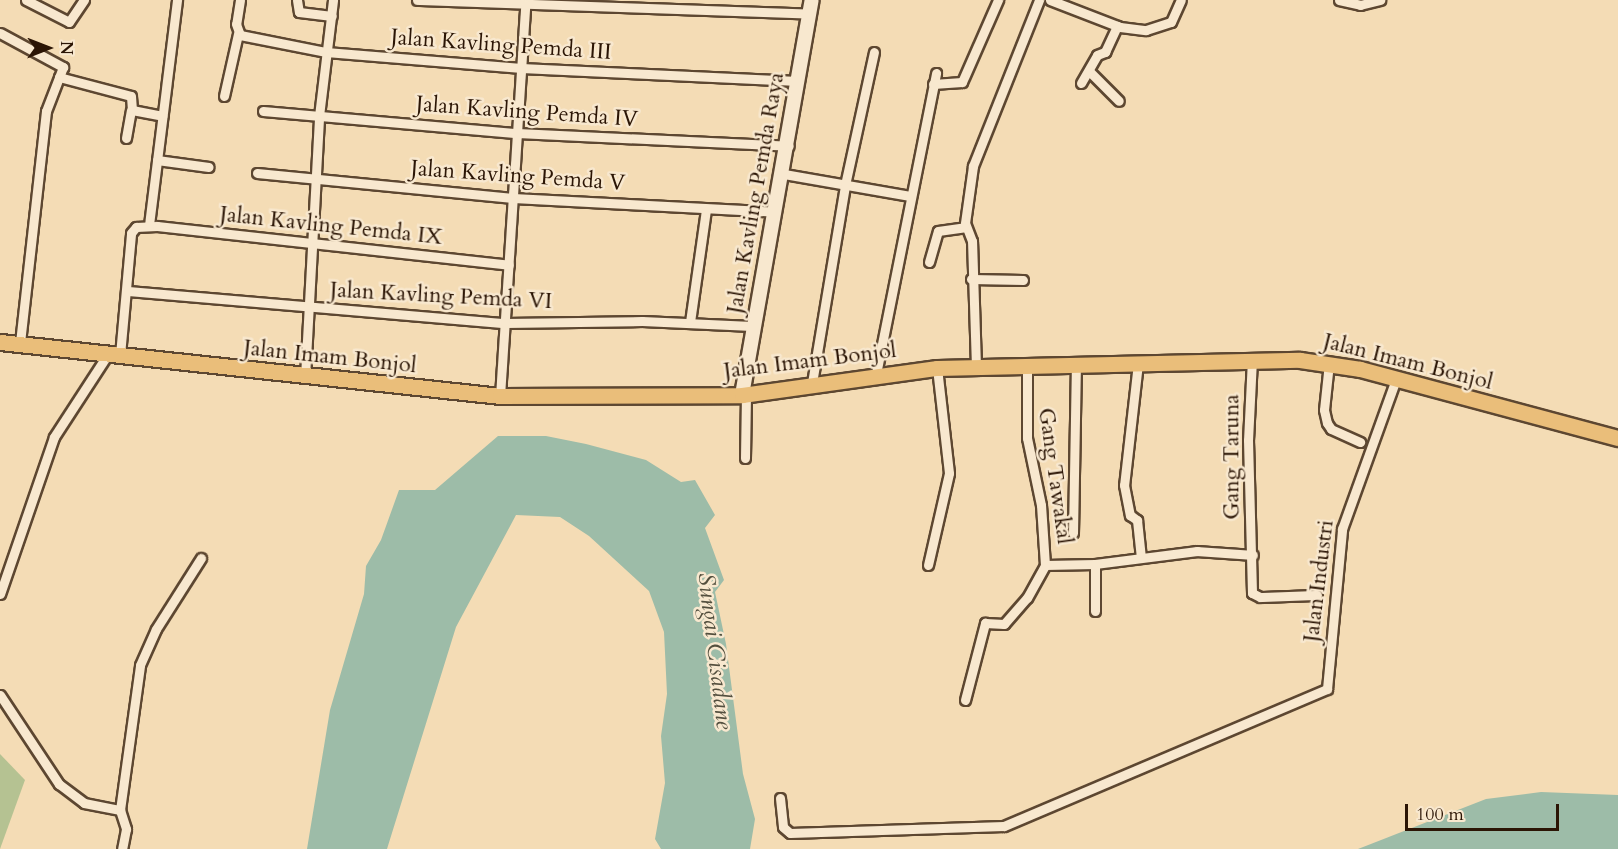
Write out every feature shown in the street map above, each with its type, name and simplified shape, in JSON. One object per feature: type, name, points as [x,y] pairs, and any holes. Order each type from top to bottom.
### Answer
[{"type":"main road","name":"Jalan Imam Bonjol","points":[[0,342],[305,378],[500,396],[744,394],[876,374],[937,368],[1027,364],[1252,359],[1329,363],[1618,438]]},
{"type":"street","points":[[26,0],[69,22],[84,0]]},
{"type":"street","points":[[0,594],[54,437],[114,355],[128,291],[131,233],[136,227],[149,225],[177,0]]},
{"type":"street","points":[[224,96],[238,34],[240,0]]},
{"type":"street","points":[[297,0],[299,12],[332,16]]},
{"type":"street","points":[[305,378],[309,244],[319,116],[333,0]]},
{"type":"street","points":[[417,0],[525,5],[549,3],[811,7]]},
{"type":"street","points":[[933,84],[962,82],[998,0]]},
{"type":"street","points":[[976,367],[971,279],[972,241],[965,227],[977,154],[1039,0]]},
{"type":"street","points":[[1050,0],[1133,30],[1161,27],[1178,13],[1181,0]]},
{"type":"street","points":[[1339,0],[1360,5],[1379,1]]},
{"type":"street","points":[[500,396],[525,5]]},
{"type":"street","name":"Jalan Kavling Pemda Raya","points":[[744,394],[752,326],[784,174],[811,7]]},
{"type":"street","points":[[1081,83],[1097,55],[1105,52],[1117,26]]},
{"type":"street","points":[[0,33],[62,65],[46,111],[20,344]]},
{"type":"street","name":"Jalan Kavling Pemda III","points":[[238,34],[326,52],[521,68],[798,81]]},
{"type":"street","points":[[812,383],[845,185],[874,52]]},
{"type":"street","points":[[1089,71],[1119,100]]},
{"type":"street","points":[[876,374],[936,73]]},
{"type":"street","points":[[59,77],[131,96],[126,138]]},
{"type":"street","points":[[131,110],[162,116]]},
{"type":"street","name":"Jalan Kavling Pemda IV","points":[[262,111],[517,133],[789,146]]},
{"type":"street","points":[[157,160],[209,167]]},
{"type":"street","name":"Jalan Kavling Pemda V","points":[[257,173],[513,198],[776,212]]},
{"type":"street","points":[[784,174],[910,196]]},
{"type":"street","points":[[690,322],[706,209]]},
{"type":"street","name":"Jalan Kavling Pemda IX","points":[[149,225],[509,265]]},
{"type":"street","points":[[929,262],[938,231],[965,227]]},
{"type":"street","points":[[971,279],[1023,280]]},
{"type":"street","name":"Jalan Kavling Pemda VI","points":[[128,291],[505,323],[690,322],[752,326]]},
{"type":"street","name":"Gang Taruna","points":[[1252,359],[1248,440],[1253,596],[1317,595]]},
{"type":"street","points":[[1138,363],[1124,485],[1130,514],[1137,520],[1141,557]]},
{"type":"street","points":[[1329,363],[1324,410],[1327,423],[1331,429],[1360,442]]},
{"type":"street","name":"Gang Tawakal","points":[[965,700],[985,623],[998,625],[1010,618],[1046,565],[1041,505],[1027,438],[1027,364]]},
{"type":"street","points":[[1073,533],[1076,364]]},
{"type":"street","points":[[928,565],[949,473],[937,368]]},
{"type":"street","name":"Jalan Industri","points":[[780,798],[783,827],[790,833],[1004,826],[1327,688],[1342,529],[1396,379]]},
{"type":"street","points":[[744,394],[746,458]]},
{"type":"street","points":[[1046,565],[1095,564],[1215,550],[1253,555]]},
{"type":"street","points":[[122,849],[126,829],[120,810],[140,665],[156,629],[201,558]]},
{"type":"street","points":[[1095,564],[1095,610]]},
{"type":"street","points":[[0,695],[27,740],[59,784],[78,799],[120,810]]},
{"type":"shaded area","points":[[0,754],[25,780],[0,849]]},
{"type":"water","name":"Sungai Cisadane","points":[[498,436],[546,436],[586,444],[646,460],[681,482],[695,480],[715,515],[705,528],[724,580],[715,592],[726,644],[743,774],[755,819],[750,849],[661,849],[655,839],[665,783],[661,736],[667,694],[664,632],[649,591],[589,536],[560,517],[516,515],[456,627],[387,849],[307,849],[330,710],[364,594],[366,566],[381,540],[399,490],[435,490]]},
{"type":"water","points":[[1541,792],[1618,795],[1618,849],[1358,849],[1486,799]]}]
